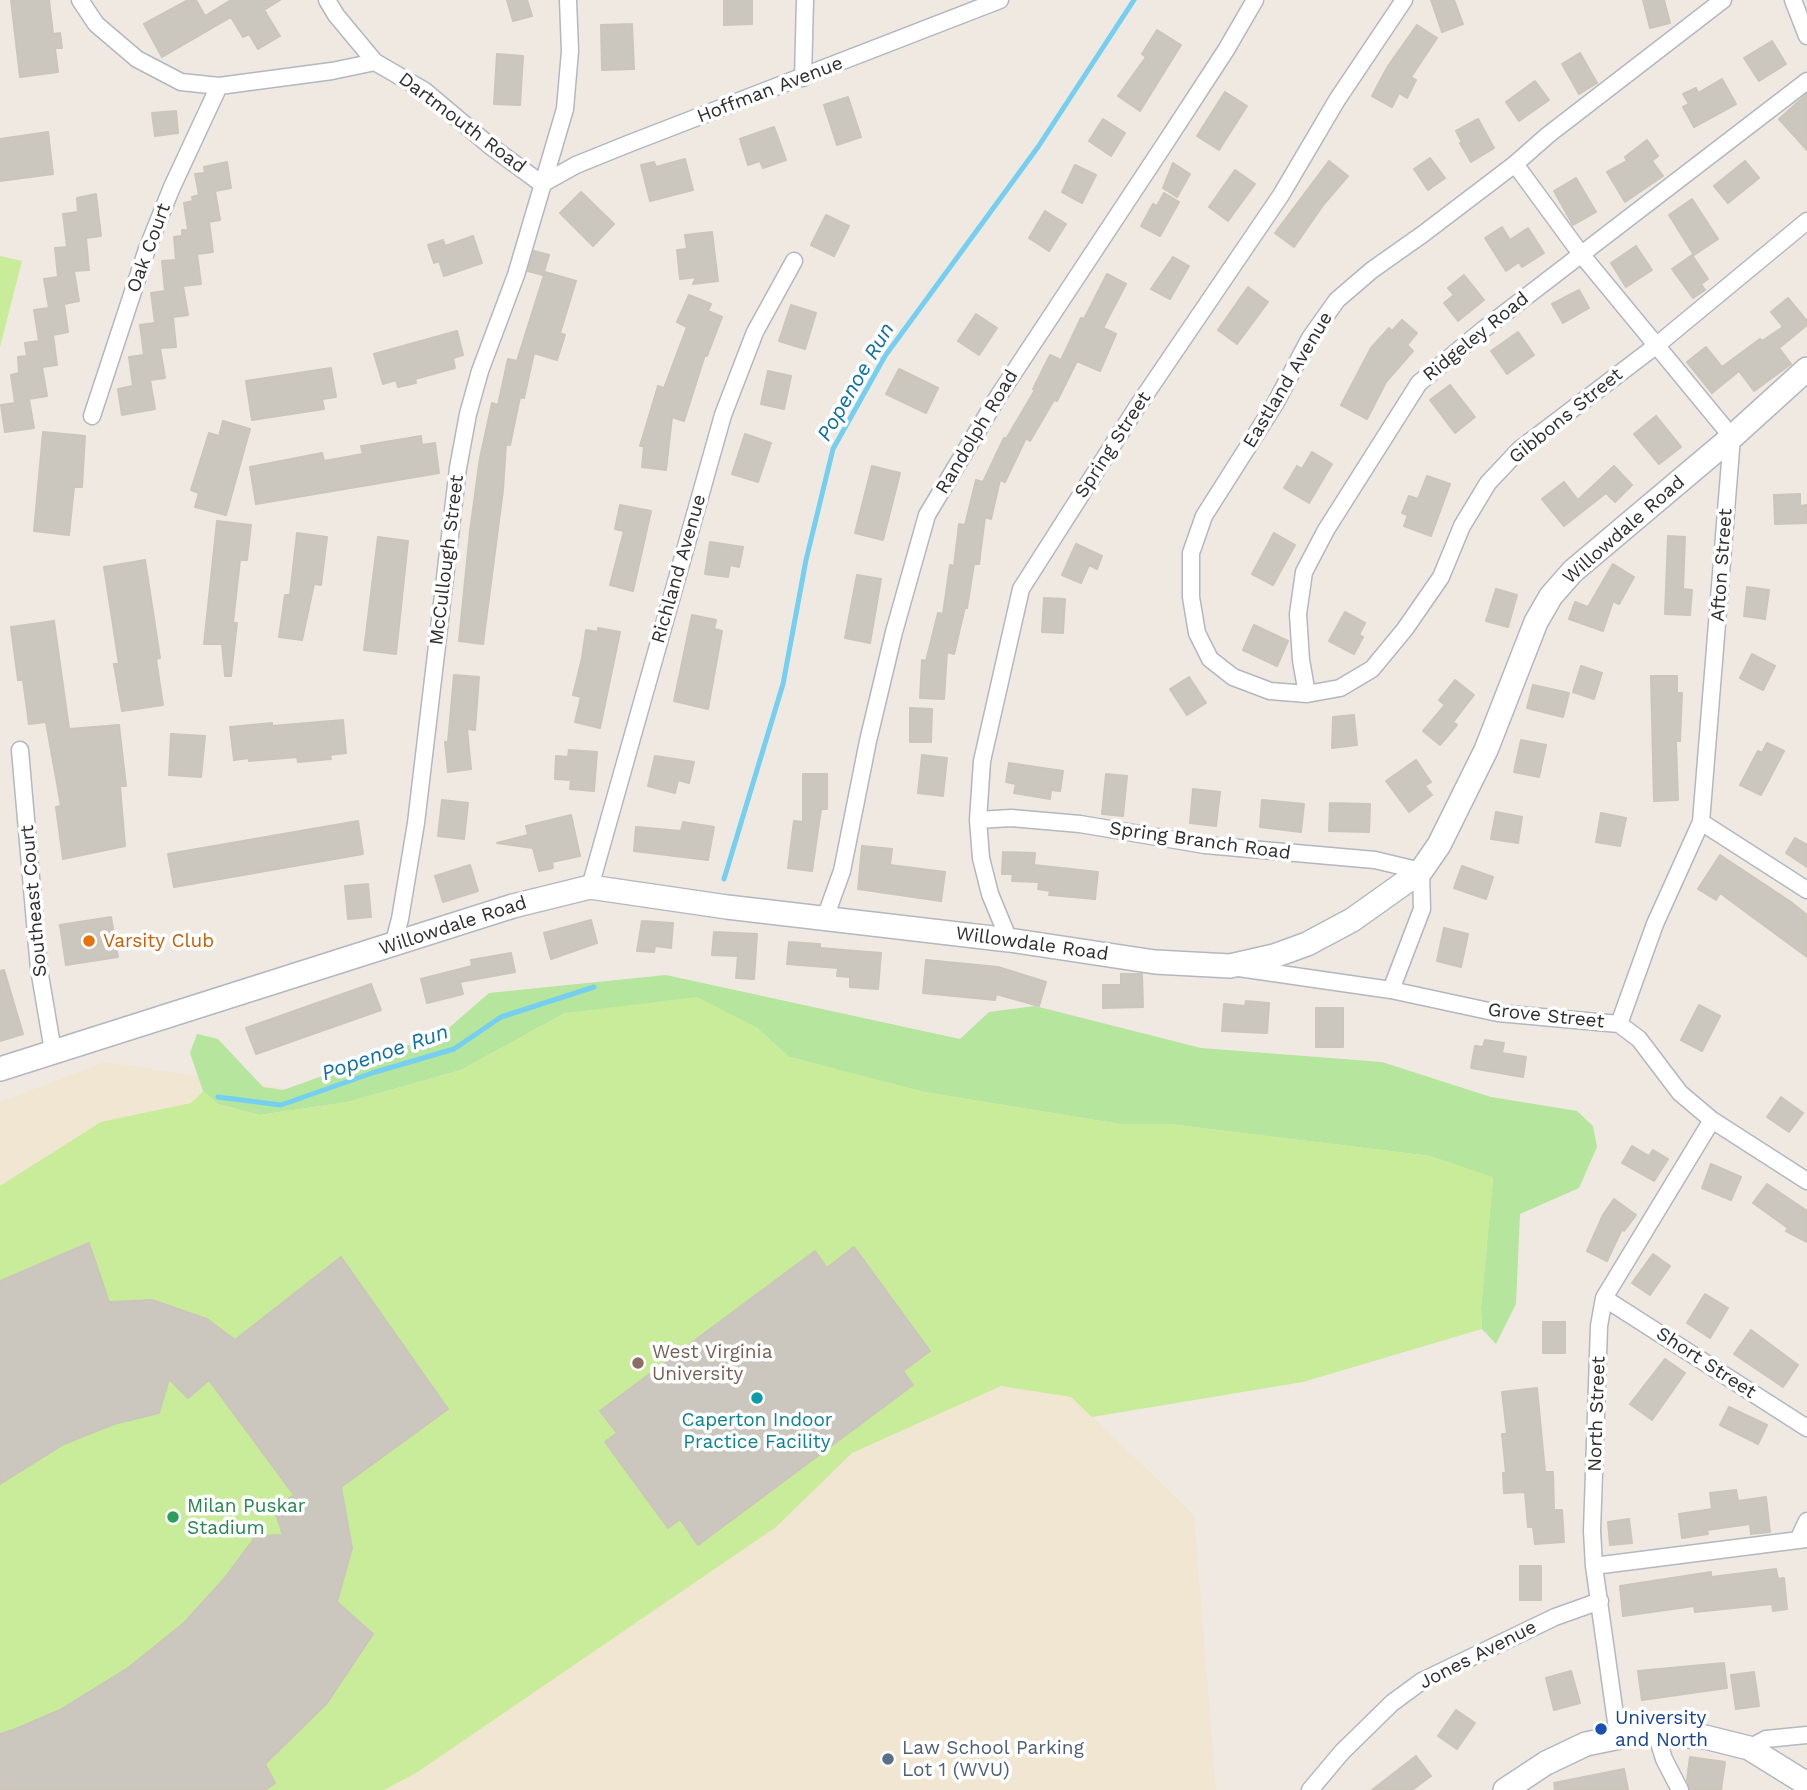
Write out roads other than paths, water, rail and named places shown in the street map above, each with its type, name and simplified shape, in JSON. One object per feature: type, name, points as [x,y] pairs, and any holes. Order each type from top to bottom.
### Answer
[{"type":"street","points":[[80,0],[96,24],[136,59],[181,82],[219,86],[332,71],[375,62]]},
{"type":"street","name":"Dartmouth Road","points":[[327,0],[375,62],[425,91],[489,145],[542,184]]},
{"type":"street","name":"McCullough Street","points":[[393,945],[400,919],[416,822],[458,468],[468,414],[480,370],[516,275],[565,109],[570,51],[568,0]]},
{"type":"street","points":[[803,78],[805,0]]},
{"type":"street","name":"Hoffman Avenue","points":[[542,184],[576,165],[615,149],[1000,0]]},
{"type":"street","name":"Randolph Road","points":[[825,918],[842,871],[868,741],[894,632],[927,515],[999,395],[1174,131],[1255,0]]},
{"type":"street","name":"Spring Street","points":[[1009,940],[990,894],[981,858],[978,820],[982,761],[1021,589],[1137,407],[1281,195],[1337,100],[1404,0]]},
{"type":"street","name":"Eastland Avenue","points":[[1307,694],[1270,691],[1233,677],[1210,659],[1197,633],[1191,597],[1191,553],[1204,516],[1275,404],[1310,338],[1337,300],[1372,270],[1516,164],[1548,135],[1723,0]]},
{"type":"street","points":[[1793,0],[1807,36]]},
{"type":"street","name":"Ridgeley Road","points":[[1307,694],[1301,660],[1298,614],[1304,572],[1326,530],[1419,383],[1439,364],[1807,81]]},
{"type":"street","name":"Oak Court","points":[[92,416],[147,249],[177,175],[219,86]]},
{"type":"street","points":[[1516,164],[1581,254],[1732,437]]},
{"type":"street","name":"Gibbons Street","points":[[1307,694],[1340,688],[1372,669],[1405,629],[1441,578],[1462,526],[1488,484],[1520,449],[1657,345],[1807,221]]},
{"type":"street","name":"Richland Avenue","points":[[590,887],[723,415],[755,332],[794,261]]},
{"type":"street","name":"Willowdale Road","points":[[0,1069],[513,906],[590,887],[727,907],[1009,940],[1155,962],[1230,966],[1274,956],[1307,944],[1352,920],[1421,871],[1439,845],[1486,750],[1536,622],[1551,596],[1573,571],[1806,372]]},
{"type":"street","name":"Afton Street","points":[[1619,1024],[1654,924],[1701,822],[1732,437]]},
{"type":"street","name":"Southeast Court","points":[[20,750],[39,970],[53,1051]]},
{"type":"street","name":"Spring Branch Road","points":[[978,820],[1011,818],[1080,824],[1206,845],[1375,860],[1421,871]]},
{"type":"street","points":[[1701,822],[1807,890]]},
{"type":"street","points":[[1391,990],[1422,909],[1421,871]]},
{"type":"street","name":"Grove Street","points":[[1230,966],[1391,990],[1498,1013],[1619,1024],[1639,1039],[1680,1093],[1712,1120],[1807,1181]]},
{"type":"street","name":"North Street","points":[[1618,1736],[1594,1566],[1592,1531],[1599,1325],[1604,1298],[1712,1120]]},
{"type":"street","name":"Short Street","points":[[1604,1298],[1807,1428]]},
{"type":"street","points":[[1594,1566],[1803,1540],[1807,1521]]},
{"type":"street","name":"Jones Avenue","points":[[1310,1790],[1342,1752],[1392,1703],[1422,1681],[1555,1617],[1600,1601]]},
{"type":"street","points":[[1656,1733],[1664,1759],[1680,1790]]},
{"type":"street","points":[[1505,1790],[1556,1758],[1586,1744],[1618,1736],[1656,1733],[1705,1737],[1749,1748],[1807,1784]]},
{"type":"street","points":[[1749,1748],[1766,1739],[1807,1735]]},
{"type":"waterway","name":"Popenoe Run","points":[[724,879],[783,684],[806,560],[833,449],[885,356],[1038,147],[1134,0]]},
{"type":"waterway","name":"Popenoe Run","points":[[218,1097],[281,1105],[372,1073],[454,1049],[501,1017],[594,987]]},
{"type":"place","name":"Varsity Club","points":[[89,941]]},
{"type":"place","name":"West Virginia University","points":[[638,1363]]},
{"type":"place","name":"Caperton Indoor Practice Facility","points":[[757,1398]]},
{"type":"place","name":"Milan Puskar Stadium","points":[[173,1517]]},
{"type":"place","name":"University and North","points":[[1601,1729]]},
{"type":"place","name":"Law School Parking Lot 1 (WVU)","points":[[888,1759]]}]
